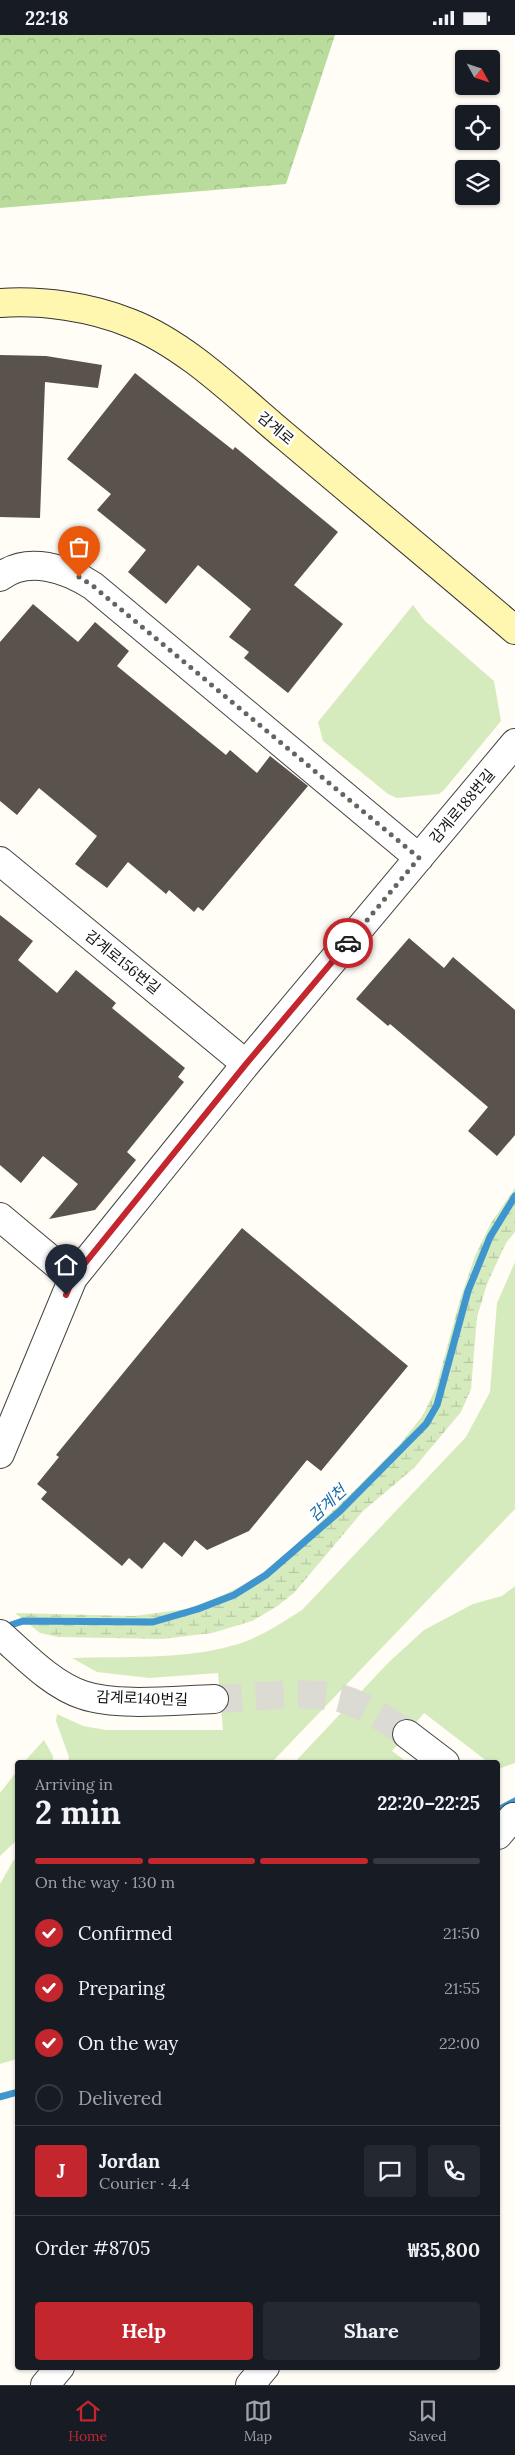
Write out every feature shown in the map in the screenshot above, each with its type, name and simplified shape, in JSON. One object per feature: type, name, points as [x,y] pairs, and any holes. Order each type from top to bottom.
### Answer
[{"type":"main road","name":"감계로","points":[[0,303],[32,303],[98,313],[131,323],[163,339],[234,393],[515,629]]},
{"type":"street","points":[[0,577],[17,569],[51,567],[66,571],[93,586],[419,858]]},
{"type":"street","name":"감계로188번길","points":[[0,1454],[73,1278],[246,1064],[515,743]]},
{"type":"street","name":"감계로156번길","points":[[0,861],[246,1064]]},
{"type":"street","points":[[0,1217],[73,1278]]},
{"type":"street","name":"감계로140번길","points":[[0,1634],[50,1675],[84,1695],[108,1699],[214,1699]]},
{"type":"street","points":[[407,1734],[441,1760]]},
{"type":"street","points":[[45,2385],[58,2370]]},
{"type":"street","points":[[250,2385],[262,2370]]},
{"type":"green space","points":[[0,35],[335,35],[286,184],[0,208]]},
{"type":"green space","points":[[413,605],[425,621],[494,681],[501,721],[439,794],[397,798],[388,794],[323,741],[318,722]]},
{"type":"green space","points":[[515,1188],[515,1232],[506,1243],[487,1284],[477,1317],[471,1389],[461,1412],[414,1468],[363,1511],[294,1593],[276,1607],[252,1621],[212,1633],[162,1639],[58,1637],[40,1633],[15,1613],[134,1616],[187,1609],[221,1596],[252,1581],[277,1562],[354,1491],[402,1442],[423,1415],[436,1388],[460,1300],[475,1256],[491,1223]]},
{"type":"green space","points":[[515,1262],[515,1509],[274,1760],[68,1760],[56,1721],[57,1714],[83,1726],[106,1730],[223,1730],[218,1673],[149,1678],[97,1672],[72,1658],[172,1655],[212,1650],[250,1640],[302,1610],[466,1437],[490,1392],[497,1303]]},
{"type":"green space","points":[[515,1586],[515,1763],[500,1768],[500,1760],[485,1760],[424,1713],[392,1751],[404,1760],[297,1760],[388,1663],[424,1630],[473,1604],[502,1596]]},
{"type":"green space","points":[[44,1740],[53,1756],[53,1760],[26,1760]]},
{"type":"green space","points":[[15,1774],[15,1842],[0,1856],[0,1793]]},
{"type":"green space","points":[[15,1860],[15,2060],[0,2064],[0,1884]]},
{"type":"building","points":[[0,355],[46,356],[102,365],[98,388],[45,382],[40,518],[0,517]]},
{"type":"building","points":[[135,373],[233,450],[235,447],[338,532],[294,585],[343,624],[288,693],[244,658],[249,652],[229,637],[251,609],[198,565],[166,604],[128,572],[146,550],[97,510],[111,494],[67,459]]},
{"type":"building","points":[[33,604],[78,642],[95,622],[129,651],[117,666],[226,755],[230,750],[257,773],[270,756],[308,786],[203,911],[198,907],[194,912],[169,890],[166,894],[128,862],[107,888],[75,864],[97,836],[39,788],[17,815],[0,801],[0,642]]},
{"type":"building","points":[[0,915],[33,941],[18,960],[57,993],[76,970],[116,1003],[112,1008],[185,1068],[178,1077],[184,1082],[127,1152],[136,1160],[95,1210],[49,1219],[78,1184],[43,1156],[21,1183],[0,1165]]},
{"type":"building","points":[[409,938],[444,968],[453,957],[515,1010],[515,1135],[497,1156],[468,1131],[488,1107],[390,1024],[388,1026],[356,999]]},
{"type":"building","points":[[242,1228],[408,1366],[321,1471],[307,1460],[249,1531],[207,1550],[195,1540],[182,1557],[164,1542],[142,1569],[129,1558],[122,1566],[41,1499],[47,1492],[37,1484],[59,1457],[56,1455]]},
{"type":"waterway","name":"감계천","points":[[2,1628],[23,1621],[153,1622],[198,1609],[234,1595],[266,1575],[340,1511],[426,1424],[437,1405],[468,1291],[490,1237],[515,1196]]},
{"type":"waterway","points":[[500,1809],[515,1801]]},
{"type":"waterway","points":[[0,2097],[15,2093]]},
{"type":"tunnel","points":[[214,1699],[294,1695],[340,1698],[358,1704],[375,1713],[407,1734]]},
{"type":"way so far","points":[[79,577],[93,586],[419,858],[348,943]]},
{"type":"route","points":[[66,1295],[73,1278],[246,1064],[348,943]]}]
